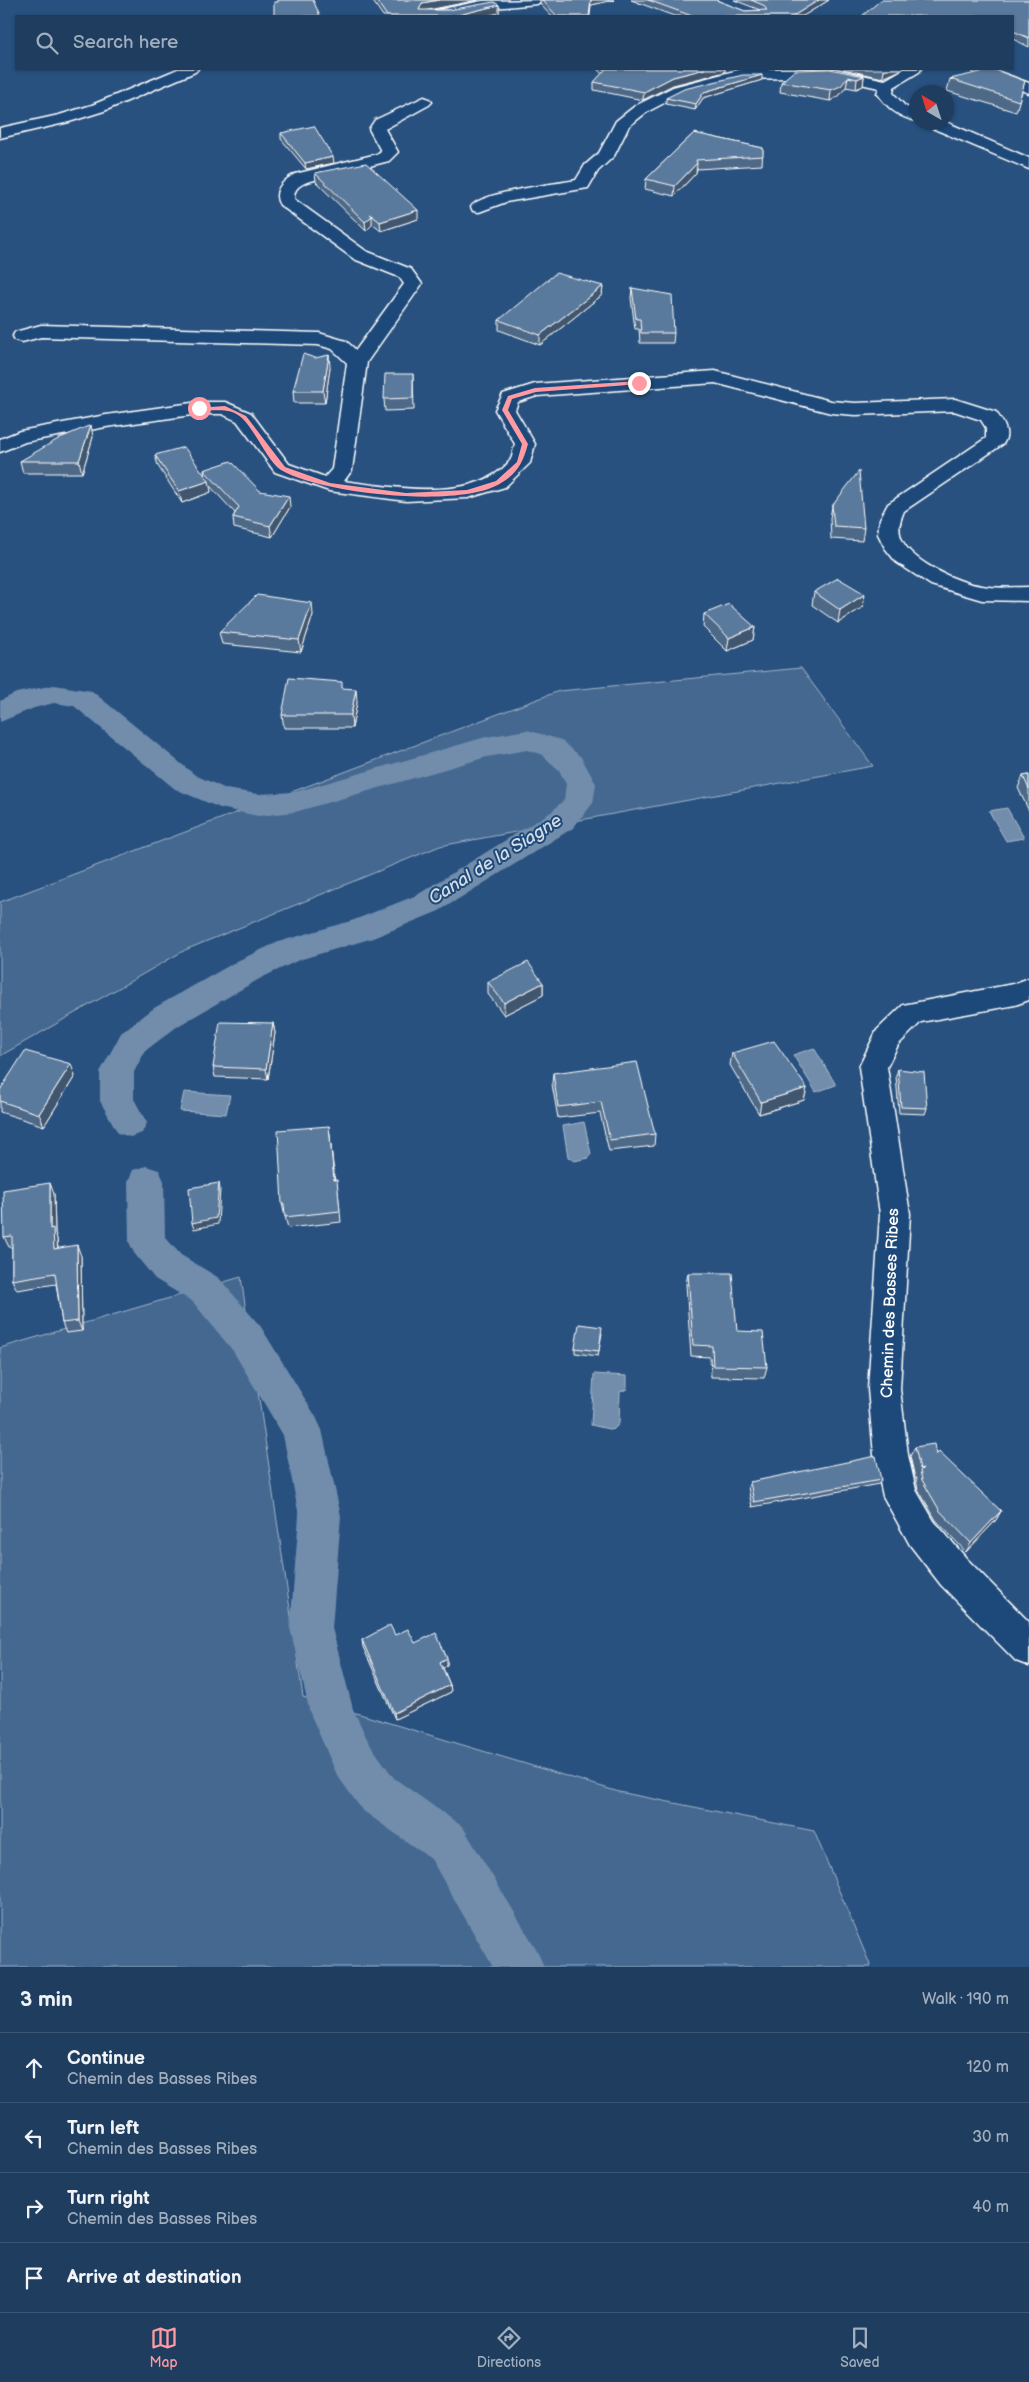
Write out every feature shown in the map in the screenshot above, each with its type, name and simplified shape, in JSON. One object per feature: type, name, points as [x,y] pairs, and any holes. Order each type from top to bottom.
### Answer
[{"type":"street","points":[[433,15],[482,5],[537,0]]},
{"type":"street","points":[[0,133],[63,119],[98,108],[188,70]]},
{"type":"street","points":[[479,207],[502,198],[582,184],[590,168],[606,156],[622,124],[641,109],[678,90],[742,74],[829,72],[887,85],[912,70]]},
{"type":"street","points":[[981,70],[1029,88]]},
{"type":"street","points":[[887,85],[885,93],[892,103],[909,112]]},
{"type":"street","points":[[329,485],[342,470],[357,362],[413,284],[406,273],[360,255],[286,201],[285,191],[289,184],[301,178],[383,158],[390,152],[377,129],[382,123],[424,102]]},
{"type":"street","points":[[950,130],[1029,164]]},
{"type":"street","points":[[22,336],[41,331],[319,339],[339,345],[357,362]]},
{"type":"street","points":[[0,446],[20,437],[106,421],[199,408],[225,408],[244,417],[282,468],[329,485],[406,495],[468,492],[498,483],[520,463],[525,444],[505,410],[510,398],[535,390],[715,378],[831,407],[855,409],[956,405],[989,416],[996,428],[996,440],[895,508],[889,519],[889,537],[901,555],[946,585],[977,593],[1029,594]]},
{"type":"street","name":"Chemin des Basses Ribes","points":[[1029,989],[1015,994],[912,1013],[887,1038],[873,1067],[895,1214],[884,1389],[891,1454],[900,1496],[922,1533],[954,1572],[1029,1648]]},
{"type":"shaded area","points":[[801,668],[873,766],[440,846],[185,950],[0,1056],[0,902],[559,691]]},
{"type":"shaded area","points":[[1007,808],[1024,838],[1006,841],[989,811]]},
{"type":"shaded area","points":[[814,1048],[836,1085],[816,1092],[793,1055]]},
{"type":"shaded area","points":[[184,1092],[230,1095],[226,1114],[180,1111]]},
{"type":"shaded area","points":[[584,1122],[591,1154],[588,1158],[574,1161],[568,1157],[563,1126]]},
{"type":"shaded area","points":[[241,1277],[303,1697],[619,1792],[814,1831],[871,1967],[0,1967],[0,1348]]},
{"type":"shaded area","points":[[594,1374],[627,1376],[627,1389],[620,1392],[619,1424],[613,1430],[591,1425]]},
{"type":"building","points":[[278,0],[313,0],[320,15],[274,15],[274,2],[278,2]]},
{"type":"building","points":[[376,0],[439,0],[422,3],[419,10],[448,10],[494,2],[499,5],[458,15],[386,15]]},
{"type":"building","points":[[542,0],[591,0],[589,15],[556,15]]},
{"type":"building","points":[[648,0],[716,0],[745,11],[767,10],[763,5],[751,0],[819,0],[795,15],[689,15]]},
{"type":"building","points":[[881,0],[1029,0],[1029,38],[1014,31],[1014,15],[863,15]]},
{"type":"building","points":[[605,70],[701,70],[673,77],[644,92],[594,82]]},
{"type":"building","points":[[795,70],[835,70],[864,76],[857,79],[848,77],[841,86],[831,90],[781,82]]},
{"type":"building","points":[[996,70],[1025,81],[1019,101],[950,79]]},
{"type":"building","points":[[743,75],[762,75],[704,92],[696,104],[666,98],[684,89]]},
{"type":"building","points":[[314,126],[333,157],[305,163],[281,133]]},
{"type":"building","points":[[694,133],[763,148],[763,156],[696,160],[697,163],[675,186],[646,179]]},
{"type":"building","points":[[366,163],[418,210],[380,222],[370,214],[372,216],[365,222],[315,173]]},
{"type":"building","points":[[556,273],[603,286],[540,335],[499,320]]},
{"type":"building","points":[[632,288],[672,295],[674,333],[641,333],[640,319],[636,319]]},
{"type":"building","points":[[303,354],[315,358],[329,355],[323,391],[293,391]]},
{"type":"building","points":[[385,374],[413,374],[413,398],[384,399]]},
{"type":"building","points":[[91,425],[79,461],[20,461],[60,438]]},
{"type":"building","points":[[184,447],[209,481],[179,491],[155,455]]},
{"type":"building","points":[[231,461],[260,491],[289,496],[270,526],[233,517],[239,507],[204,470]]},
{"type":"building","points":[[859,471],[864,528],[834,526],[832,506]]},
{"type":"building","points":[[838,578],[865,594],[840,610],[814,592]]},
{"type":"building","points":[[257,595],[312,603],[299,640],[219,632]]},
{"type":"building","points":[[729,604],[755,627],[729,638],[704,614]]},
{"type":"building","points":[[289,678],[342,682],[342,688],[356,689],[351,715],[282,715]]},
{"type":"building","points":[[1029,775],[1029,789],[1023,776]]},
{"type":"building","points":[[528,962],[543,983],[504,1003],[488,982]]},
{"type":"building","points":[[220,1022],[273,1023],[266,1069],[213,1067]]},
{"type":"building","points":[[774,1041],[807,1088],[761,1102],[732,1053]]},
{"type":"building","points":[[25,1051],[71,1064],[39,1114],[0,1101],[0,1090]]},
{"type":"building","points":[[637,1062],[655,1134],[610,1140],[601,1102],[558,1107],[553,1073]]},
{"type":"building","points":[[898,1069],[924,1072],[927,1108],[901,1107]]},
{"type":"building","points":[[329,1126],[334,1180],[337,1180],[340,1211],[285,1217],[284,1204],[282,1204],[278,1130]]},
{"type":"building","points":[[50,1183],[50,1229],[53,1228],[54,1249],[77,1245],[78,1321],[62,1323],[55,1273],[12,1280],[12,1236],[4,1237],[3,1190]]},
{"type":"building","points":[[219,1183],[216,1218],[192,1223],[189,1188]]},
{"type":"building","points":[[688,1273],[732,1273],[737,1331],[763,1332],[767,1367],[713,1366],[712,1346],[693,1345]]},
{"type":"building","points":[[579,1324],[602,1327],[599,1351],[575,1348]]},
{"type":"building","points":[[934,1444],[936,1455],[939,1452],[1001,1511],[971,1543],[940,1511],[922,1480],[920,1471],[923,1468],[920,1469],[915,1447]]},
{"type":"building","points":[[876,1456],[881,1480],[754,1502],[750,1482]]},
{"type":"building","points":[[390,1625],[395,1635],[408,1629],[415,1643],[436,1633],[447,1658],[440,1662],[450,1685],[394,1713],[362,1640]]},
{"type":"waterway","name":"Canal de la Siagne","points":[[0,713],[26,700],[54,694],[82,698],[185,782],[220,798],[258,805],[295,802],[486,747],[527,740],[551,747],[571,764],[581,784],[578,803],[562,820],[428,903],[362,930],[289,951],[250,969],[166,1017],[133,1042],[117,1072],[117,1101],[130,1123]]},
{"type":"waterway","name":"Canal de la Siagne","points":[[146,1181],[147,1242],[168,1267],[206,1290],[247,1339],[302,1430],[320,1516],[311,1628],[332,1713],[353,1759],[378,1794],[447,1843],[520,1967]]},
{"type":"route","points":[[199,408],[225,408],[244,417],[282,468],[329,485],[406,495],[468,492],[498,483],[520,463],[525,444],[505,410],[510,398],[535,390],[639,383]]}]
